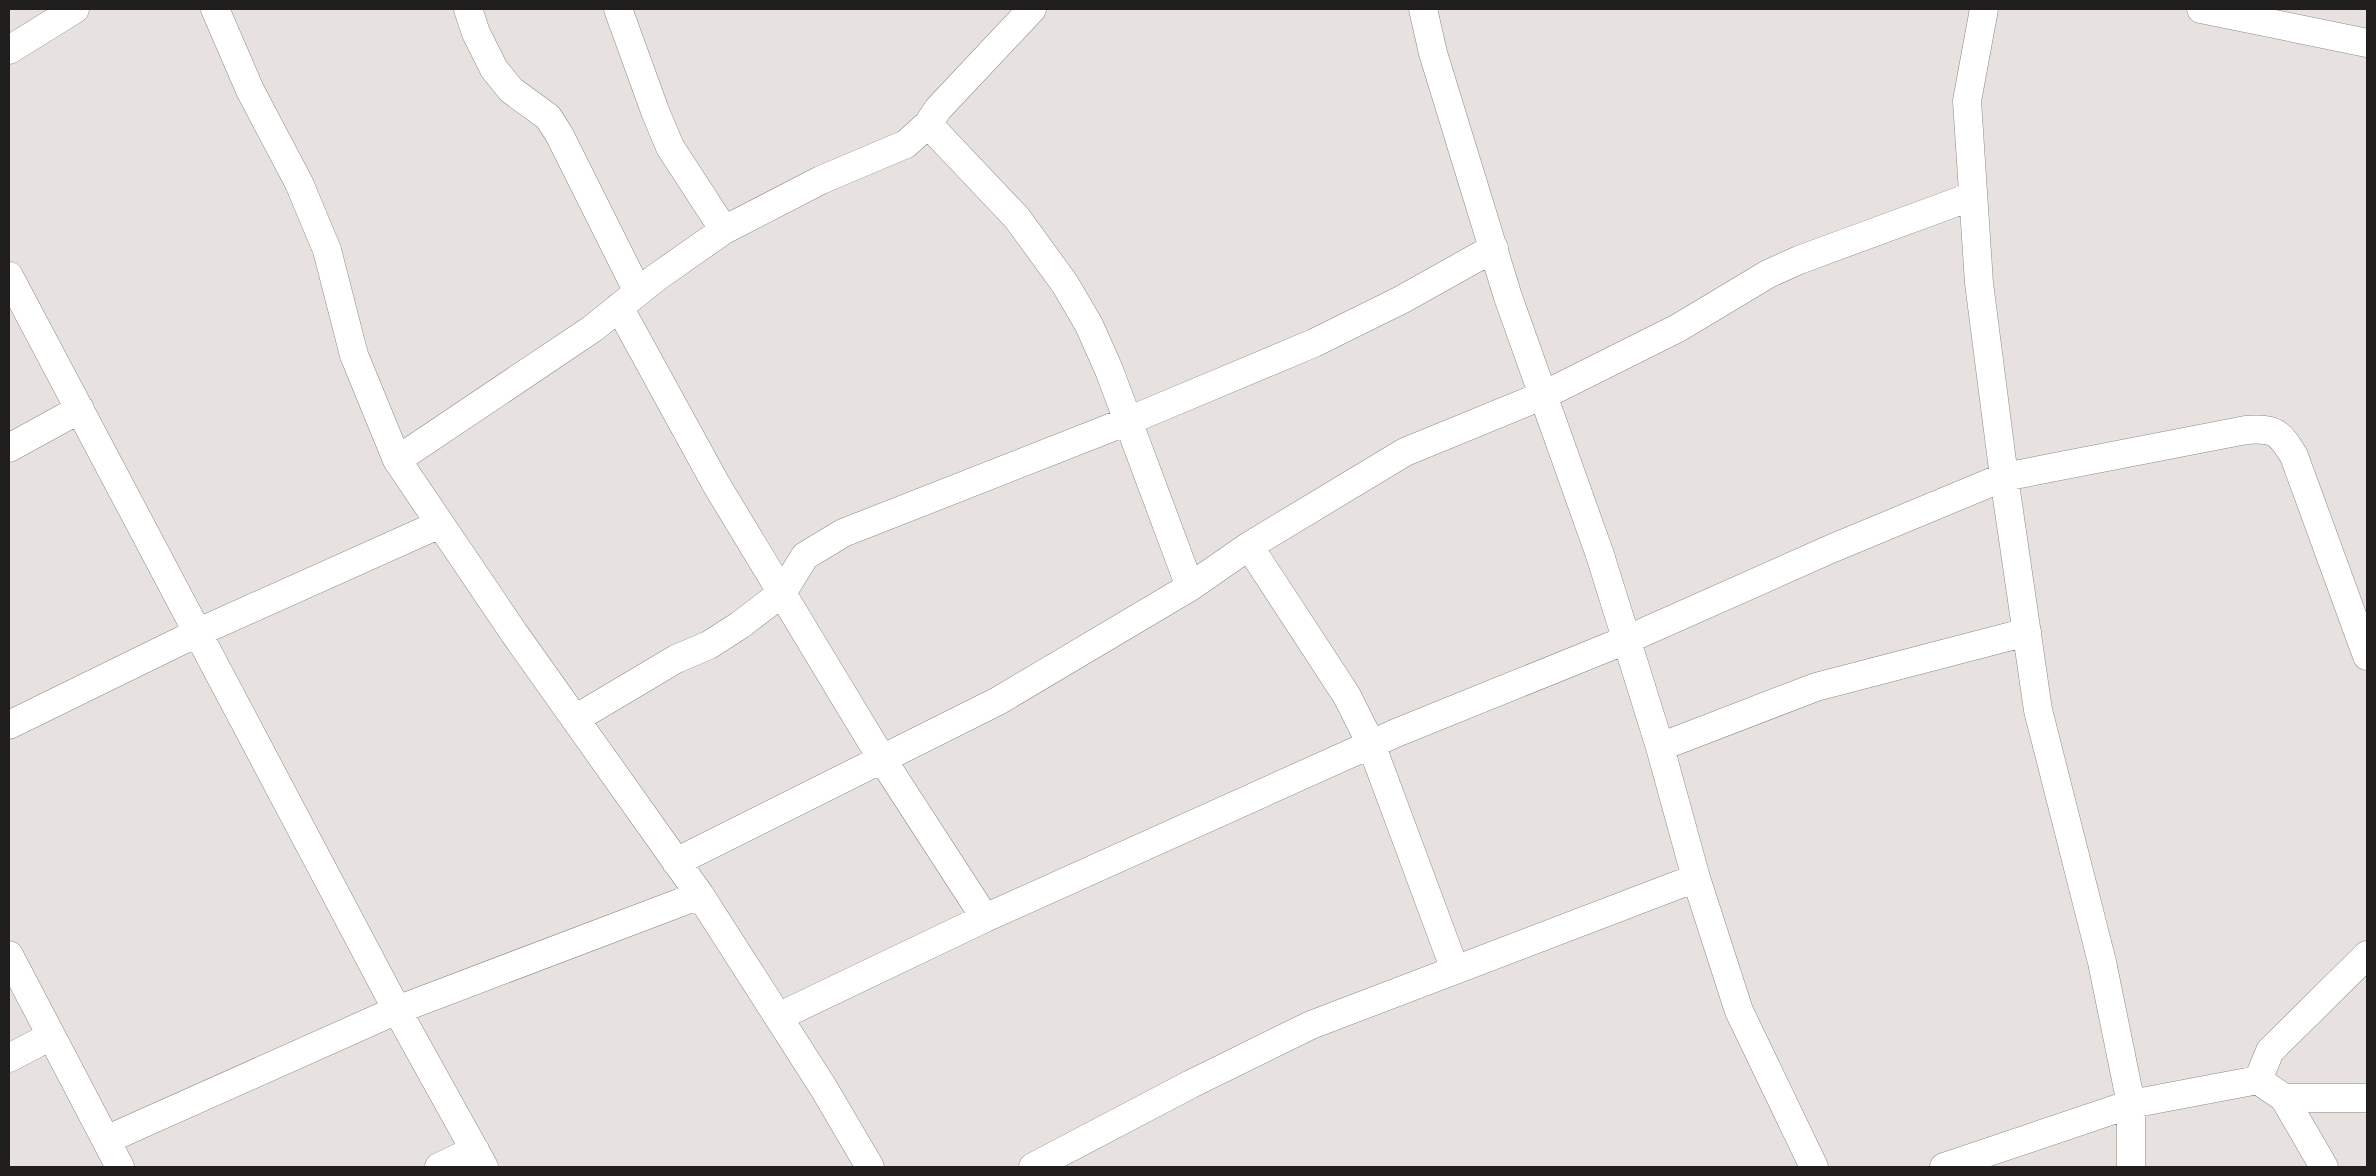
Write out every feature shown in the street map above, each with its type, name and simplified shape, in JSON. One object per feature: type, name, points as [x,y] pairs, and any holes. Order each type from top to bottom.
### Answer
[{"type":"street","points":[[9,50],[75,9]]},
{"type":"street","points":[[215,9],[250,90],[299,183],[327,250],[354,355],[397,460],[575,719],[700,895],[870,1167]]},
{"type":"street","points":[[468,9],[476,33],[494,69],[511,90],[548,117],[558,134],[628,300],[716,484],[882,759],[984,918]]},
{"type":"street","points":[[618,9],[670,146],[724,230]]},
{"type":"street","points":[[397,460],[592,329],[628,300],[724,230],[821,180],[906,144],[928,124],[938,109],[1032,9]]},
{"type":"street","points":[[1422,9],[1433,53],[1494,248],[1600,555],[1660,747],[1696,878],[1739,1011],[1814,1167]]},
{"type":"street","points":[[1984,9],[1967,101],[1979,283],[2004,477],[2038,710],[2102,962],[2131,1104],[2131,1167]]},
{"type":"street","points":[[2218,10],[2367,43]]},
{"type":"street","points":[[928,124],[1017,218],[1065,284],[1090,324],[1190,587]]},
{"type":"street","points":[[676,862],[998,702],[1190,587],[1248,546],[1406,452],[1544,395],[1678,328],[1768,274],[1799,260],[1974,196]]},
{"type":"street","points":[[575,719],[676,659],[709,645],[782,593],[806,556],[843,533],[1128,421],[1314,343],[1401,300],[1494,248]]},
{"type":"street","points":[[9,276],[199,632],[397,1010],[479,1158],[439,1167]]},
{"type":"street","points":[[9,448],[80,409]]},
{"type":"street","points":[[778,1017],[984,918],[1371,744],[1626,640],[1833,548],[2004,477],[2246,430],[2267,428],[2282,437],[2294,456],[2367,656]]},
{"type":"street","points":[[9,725],[199,632],[440,524]]},
{"type":"street","points":[[1248,546],[1347,696],[1371,744],[1455,970]]},
{"type":"street","points":[[1660,747],[1816,687],[2027,632]]},
{"type":"street","points":[[1034,1167],[1191,1084],[1311,1026],[1696,878]]},
{"type":"street","points":[[106,1140],[397,1010],[700,895]]},
{"type":"street","points":[[9,955],[120,1167]]},
{"type":"street","points":[[2258,1080],[2270,1051],[2367,955]]},
{"type":"street","points":[[9,1058],[51,1036]]},
{"type":"street","points":[[1944,1167],[2131,1104],[2258,1080],[2284,1098],[2324,1167]]},
{"type":"street","points":[[2284,1098],[2367,1098]]}]
